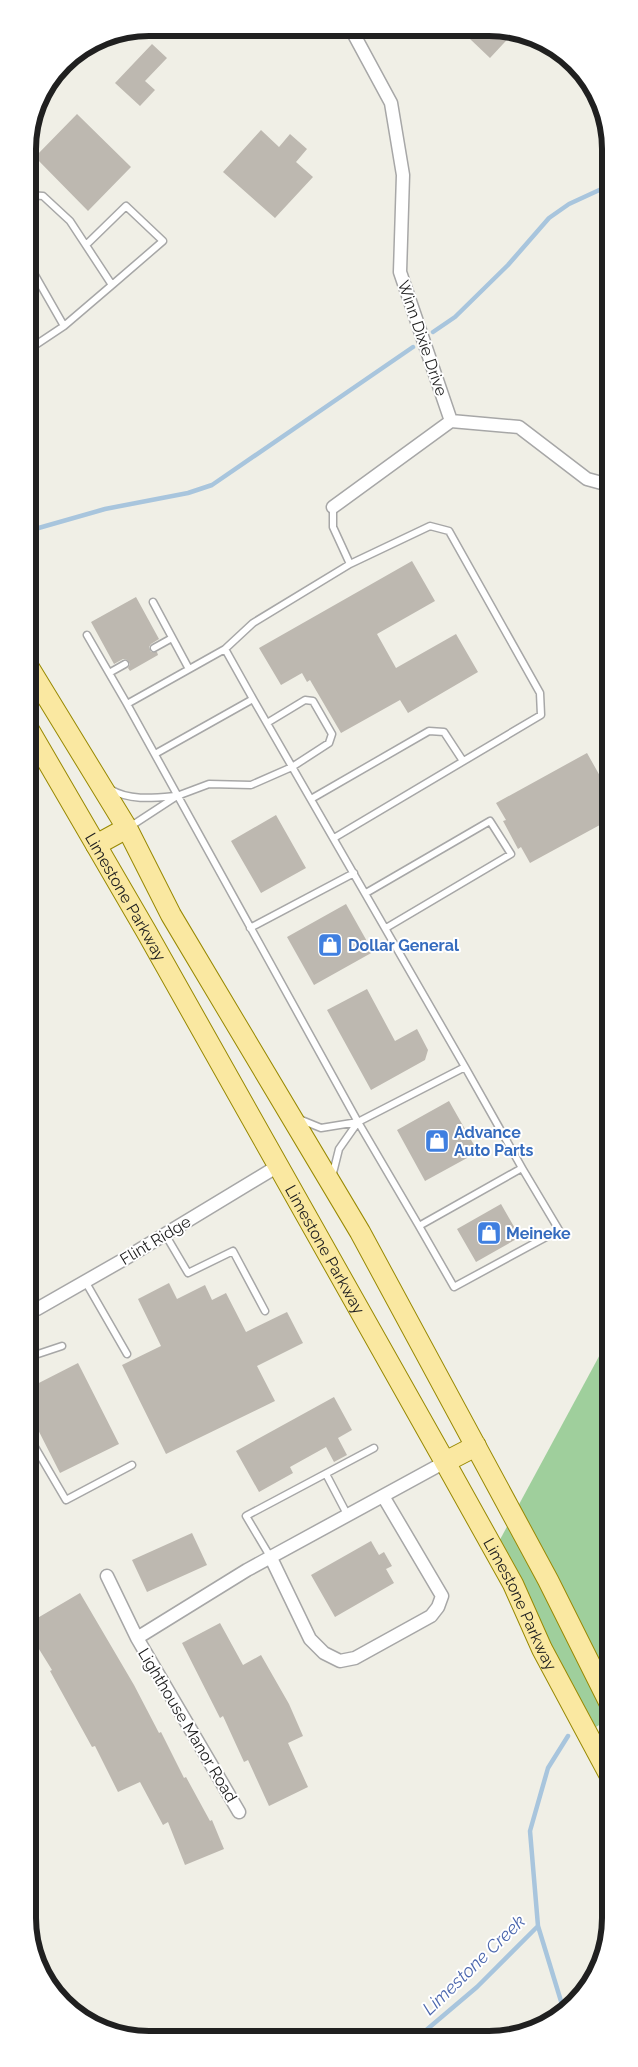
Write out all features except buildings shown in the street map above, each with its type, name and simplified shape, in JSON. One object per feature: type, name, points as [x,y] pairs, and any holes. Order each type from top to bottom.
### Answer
[{"type":"main road","name":"Limestone Parkway","points":[[36,679],[127,828],[171,915],[360,1232],[548,1580],[602,1688]]},
{"type":"main road","name":"Limestone Parkway","points":[[36,742],[278,1166],[513,1584],[542,1649],[602,1761]]},
{"type":"main road","points":[[96,845],[127,828]]},
{"type":"main road","points":[[445,1462],[476,1446]]},
{"type":"street","name":"Winn Dixie Drive","points":[[355,36],[391,103],[403,175],[400,272],[451,421]]},
{"type":"street","points":[[333,507],[451,421],[519,427],[587,479],[602,483]]},
{"type":"street","name":"Flint Ridge","points":[[36,1309],[278,1166]]},
{"type":"street","name":"Lighthouse Manor Road","points":[[136,1638],[271,1558],[445,1462]]},
{"type":"street","points":[[271,1558],[310,1639],[324,1653],[340,1661],[355,1658],[431,1616],[438,1607],[442,1596],[382,1496]]},
{"type":"street","name":"Lighthouse Manor Road","points":[[108,1576],[136,1638],[239,1812]]},
{"type":"lane","points":[[36,196],[44,196],[70,221],[112,285]]},
{"type":"lane","points":[[36,345],[64,326],[163,241],[126,206],[86,245]]},
{"type":"lane","points":[[36,277],[64,326]]},
{"type":"lane","points":[[333,507],[333,527],[350,564]]},
{"type":"lane","points":[[126,704],[225,650],[253,622],[350,564],[430,526],[449,531],[540,692],[540,715],[334,838]]},
{"type":"lane","points":[[152,602],[189,669]]},
{"type":"lane","points":[[86,636],[155,754],[358,1122],[454,1287],[559,1230],[225,650]]},
{"type":"lane","points":[[154,648],[172,638]]},
{"type":"lane","points":[[109,673],[125,664]]},
{"type":"lane","points":[[155,754],[253,699]]},
{"type":"lane","points":[[127,828],[177,796],[209,784],[251,785],[292,767],[329,744],[332,734],[313,701],[305,700],[266,723]]},
{"type":"lane","points":[[311,799],[429,732],[444,732],[463,761]]},
{"type":"lane","points":[[99,783],[116,793],[147,799],[177,796]]},
{"type":"lane","points":[[366,893],[490,821],[511,854],[386,928]]},
{"type":"lane","points":[[250,928],[354,873]]},
{"type":"lane","points":[[291,1116],[321,1128],[358,1122],[465,1067]]},
{"type":"lane","points":[[331,1183],[339,1149],[358,1122]]},
{"type":"lane","points":[[419,1226],[522,1168]]},
{"type":"lane","points":[[165,1234],[188,1273],[233,1251],[265,1311]]},
{"type":"lane","points":[[85,1281],[127,1354]]},
{"type":"lane","points":[[36,1355],[62,1346]]},
{"type":"lane","points":[[271,1558],[246,1516],[374,1448]]},
{"type":"lane","points":[[36,1449],[66,1500],[132,1465]]},
{"type":"lane","points":[[326,1474],[348,1516]]},
{"type":"green space","points":[[602,1351],[602,1723],[596,1727],[496,1547]]},
{"type":"waterway","points":[[433,332],[455,317],[508,265],[549,218],[569,204],[602,189]]},
{"type":"waterway","points":[[36,529],[105,509],[188,493],[212,485],[413,347]]},
{"type":"waterway","name":"Limestone Creek","points":[[562,2004],[538,1926],[530,1831],[548,1768],[568,1736]]},
{"type":"waterway","name":"Limestone Creek","points":[[425,2031],[477,1987],[538,1926]]},
{"type":"place","name":"Dollar General","points":[[330,945]]},
{"type":"place","name":"Advance Auto Parts","points":[[437,1141]]},
{"type":"place","name":"Meineke","points":[[489,1233]]}]
